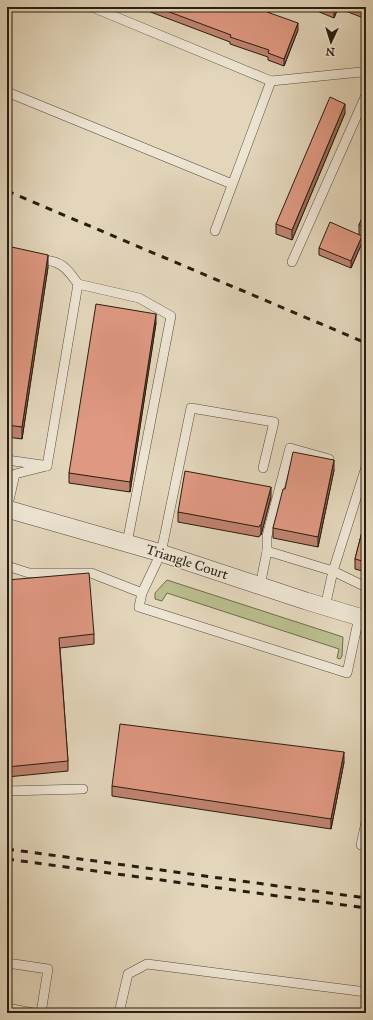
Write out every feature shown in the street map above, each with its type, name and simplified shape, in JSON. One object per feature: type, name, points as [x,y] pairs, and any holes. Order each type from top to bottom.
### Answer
[{"type":"street","name":"Triangle Court","points":[[7,509],[161,553],[324,607],[362,618]]},
{"type":"lane","points":[[92,7],[271,81],[361,72],[366,74]]},
{"type":"lane","points":[[215,231],[271,81]]},
{"type":"lane","points":[[7,92],[232,184]]},
{"type":"lane","points":[[292,262],[366,95]]},
{"type":"lane","points":[[29,257],[58,263],[72,275],[78,284],[47,466]]},
{"type":"lane","points":[[78,284],[139,298],[171,316],[127,543]]},
{"type":"lane","points":[[263,468],[274,422],[191,408],[161,553],[142,593],[139,607],[348,673],[362,618]]},
{"type":"lane","points":[[260,586],[267,551],[267,536],[290,448],[329,459]]},
{"type":"lane","points":[[7,460],[47,466]]},
{"type":"lane","points":[[7,509],[15,474],[47,466]]},
{"type":"lane","points":[[324,607],[333,571],[366,467]]},
{"type":"lane","points":[[267,551],[333,571],[366,588]]},
{"type":"lane","points":[[7,566],[30,573],[91,573],[142,593]]},
{"type":"lane","points":[[7,791],[83,789]]},
{"type":"lane","points":[[363,845],[366,822]]},
{"type":"lane","points":[[7,963],[48,969],[41,1013]]},
{"type":"lane","points":[[119,1013],[128,974],[147,964],[366,992]]},
{"type":"lane","points":[[7,1008],[34,1013]]},
{"type":"green space","points":[[167,580],[343,637],[342,656],[340,659],[337,658],[339,649],[167,593],[162,601],[155,599],[155,593]]},
{"type":"building","points":[[156,7],[269,7],[267,12],[298,23],[284,59],[268,53],[269,50],[230,37],[231,35]]},
{"type":"building","points":[[325,7],[336,7],[334,11]]},
{"type":"building","points":[[353,7],[366,7],[366,12]]},
{"type":"building","points":[[330,97],[345,104],[292,230],[276,224]]},
{"type":"building","points":[[366,209],[366,228],[359,225]]},
{"type":"building","points":[[330,222],[362,236],[351,261],[319,248]]},
{"type":"building","points":[[7,246],[48,255],[22,427],[7,425]]},
{"type":"building","points":[[96,304],[156,314],[130,482],[69,473]]},
{"type":"building","points":[[293,452],[334,460],[318,537],[273,528],[283,489],[285,489]]},
{"type":"building","points":[[185,471],[271,487],[261,525],[259,527],[178,512]]},
{"type":"building","points":[[366,516],[366,562],[355,559]]},
{"type":"building","points":[[89,573],[94,634],[59,638],[68,761],[7,767],[7,580]]},
{"type":"building","points":[[120,724],[344,752],[331,819],[112,786]]},
{"type":"railway","points":[[7,191],[366,343]]},
{"type":"railway","points":[[7,849],[366,898]]},
{"type":"railway","points":[[7,859],[366,908]]}]
